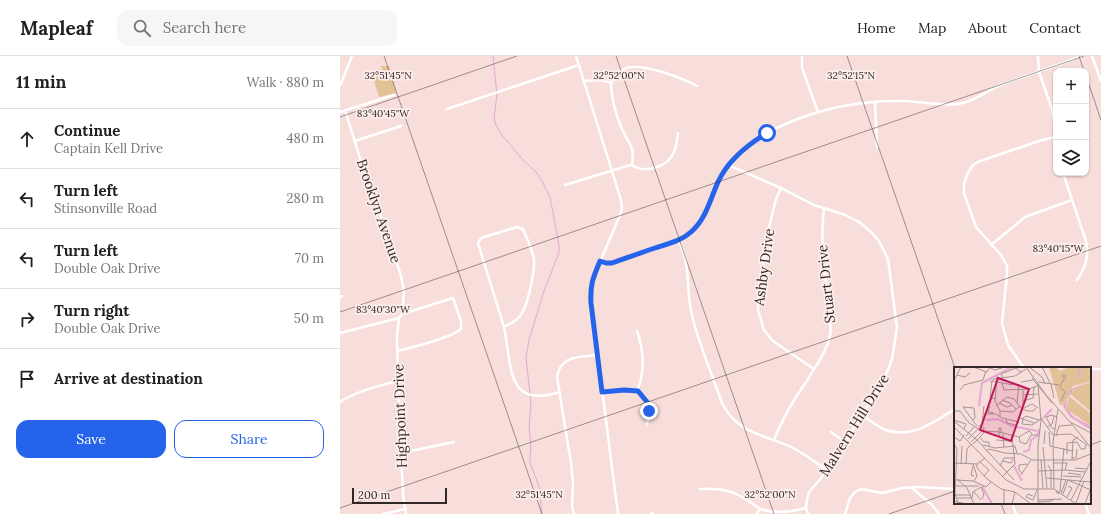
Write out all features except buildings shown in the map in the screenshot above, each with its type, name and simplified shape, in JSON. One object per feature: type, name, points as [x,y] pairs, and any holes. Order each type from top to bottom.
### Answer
[{"type":"street","points":[[340,86],[352,56]]},
{"type":"street","points":[[576,56],[612,170],[622,208],[591,283],[590,289],[618,514]]},
{"type":"street","points":[[802,56],[802,68],[818,112]]},
{"type":"street","points":[[1038,56],[1039,72],[1053,115]]},
{"type":"street","points":[[600,261],[612,263],[678,240],[691,232],[701,221],[710,205],[718,181],[728,165],[741,151],[761,137],[790,122],[818,112],[875,103],[896,101],[947,104],[964,103],[1000,86],[1081,56]]},
{"type":"street","points":[[1092,56],[1101,81]]},
{"type":"street","points":[[448,109],[578,65]]},
{"type":"street","points":[[632,165],[633,149],[622,129],[611,95],[611,83],[624,70],[635,68],[661,71],[677,76],[697,86]]},
{"type":"street","points":[[583,81],[601,80],[611,83]]},
{"type":"street","points":[[340,112],[394,95]]},
{"type":"street","points":[[875,103],[877,147]]},
{"type":"street","name":"Brooklyn Avenue","points":[[345,110],[401,276],[404,292],[402,314]]},
{"type":"street","points":[[355,141],[402,126]]},
{"type":"street","points":[[565,185],[632,165],[634,167],[650,169],[666,162],[671,158],[675,151],[678,133]]},
{"type":"street","points":[[1023,367],[1008,345],[1002,323],[1007,275],[1006,266],[1001,255],[976,227],[964,193],[964,184],[973,165],[980,161],[1053,138]]},
{"type":"street","name":"Malvern Hill Drive","points":[[728,165],[824,209],[845,215],[862,224],[879,241],[888,259],[896,323],[894,354],[884,381],[827,470],[809,492],[806,508]]},
{"type":"street","points":[[1064,176],[1088,251],[1084,270],[1077,280]]},
{"type":"street","name":"Ashby Drive","points":[[781,188],[776,199],[769,227],[758,295],[758,310],[764,330],[773,341],[814,369]]},
{"type":"street","points":[[991,245],[1025,217],[1072,200]]},
{"type":"street","name":"Stuart Drive","points":[[774,440],[787,410],[826,349],[830,332],[822,243],[824,209]]},
{"type":"street","points":[[504,326],[510,324],[521,316],[533,275],[534,260],[532,250],[523,229],[517,227],[481,238],[478,243],[504,326],[513,374],[517,387],[531,396],[554,394],[559,392]]},
{"type":"street","points":[[678,240],[683,248],[687,262],[688,296],[692,317],[722,403],[728,414],[742,427],[754,434],[793,448],[827,470]]},
{"type":"street","points":[[340,333],[399,318],[402,314],[453,298],[461,321],[461,329],[430,342],[397,351]]},
{"type":"street","name":"Highpoint Drive","points":[[399,318],[396,335],[401,453],[406,514]]},
{"type":"street","points":[[637,331],[640,338],[643,370],[638,391]]},
{"type":"street","points":[[574,514],[572,507],[573,484],[571,463],[557,377],[561,365],[572,358],[598,355]]},
{"type":"street","points":[[340,402],[360,392],[398,381]]},
{"type":"street","points":[[602,392],[624,390],[638,391],[647,402],[650,420],[647,424]]},
{"type":"street","points":[[862,415],[882,428],[896,432],[906,432],[929,425],[954,410]]},
{"type":"street","points":[[831,432],[845,442]]},
{"type":"street","points":[[401,453],[454,442]]},
{"type":"street","points":[[911,487],[932,505],[939,514]]},
{"type":"street","points":[[845,514],[850,498],[855,492],[864,489],[882,493],[911,487],[954,488]]},
{"type":"street","points":[[700,489],[730,491],[770,512],[782,513],[806,508],[808,514]]},
{"type":"street","points":[[1012,504],[1016,514]]},
{"type":"street","points":[[1085,504],[1089,514]]},
{"type":"street","points":[[757,514],[760,508]]},
{"type":"street","points":[[383,514],[405,509]]},
{"type":"shaded area","points":[[381,66],[389,66],[396,93],[379,97],[374,75],[380,74],[382,71]]},
{"type":"waterway","points":[[493,56],[497,95],[494,118],[496,125],[501,134],[522,159],[536,172],[543,183],[550,197],[559,245],[559,253],[544,291],[529,340],[526,357],[531,404],[529,427],[531,447],[530,463],[539,486],[542,514]]},
{"type":"route","points":[[649,411],[647,402],[638,391],[624,390],[602,392],[590,289],[600,261],[612,263],[684,238],[701,221],[710,205],[718,181],[728,165],[741,151],[767,133]]}]
